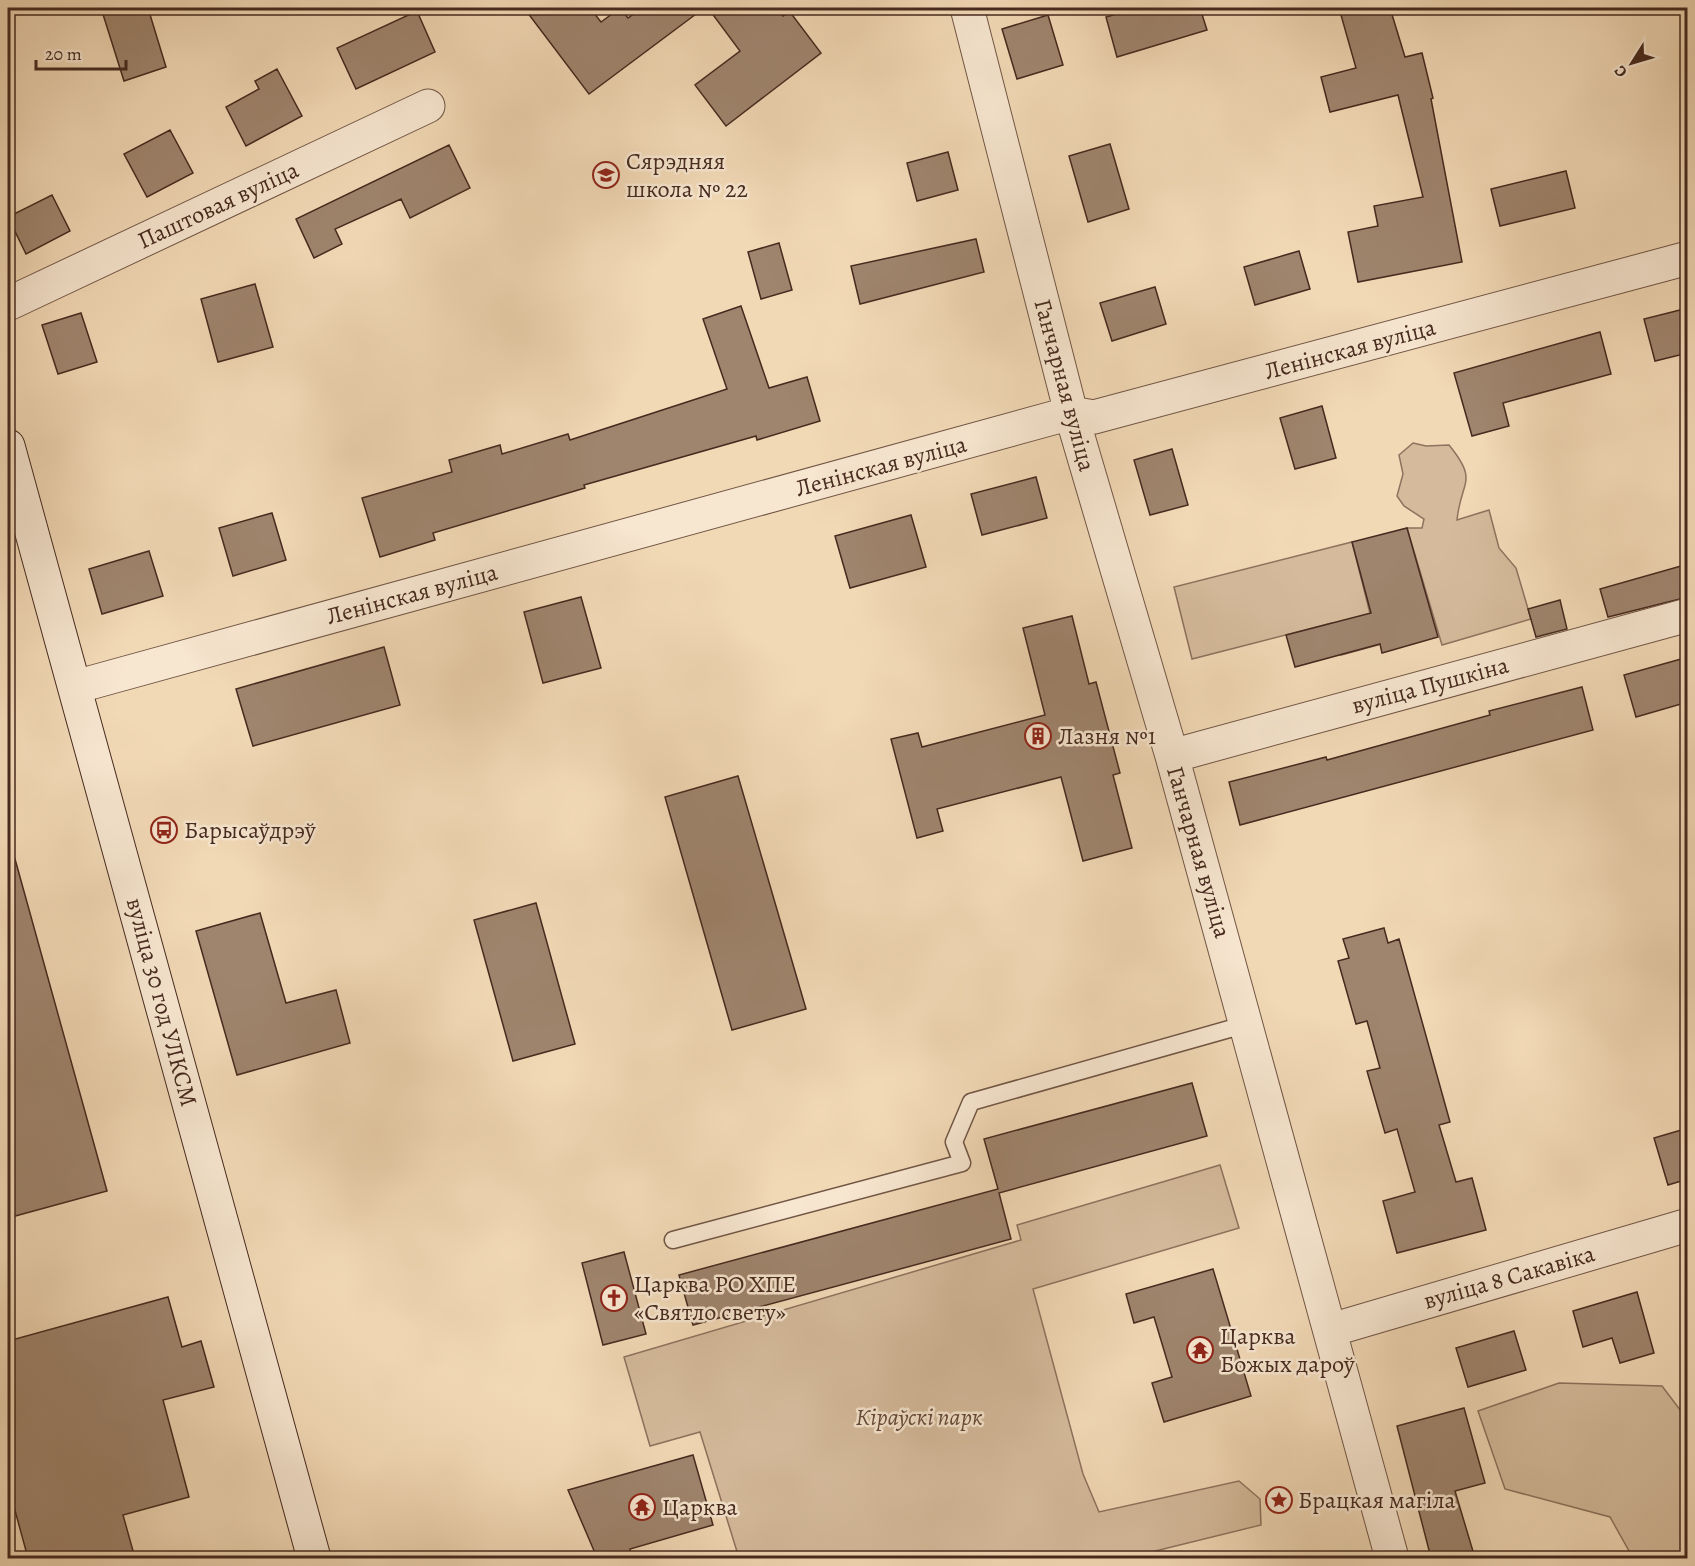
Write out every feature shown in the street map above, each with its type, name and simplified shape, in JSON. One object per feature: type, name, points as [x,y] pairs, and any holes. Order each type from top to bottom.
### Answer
[{"type":"street","name":"Ганчарная вуліца","points":[[967,8],[1071,413],[1172,756],[1392,1558]]},
{"type":"street","name":"Паштовая вуліца","points":[[8,304],[428,106]]},
{"type":"street","name":"Ленінская вуліца","points":[[75,687],[1071,413],[1094,417],[1688,258]]},
{"type":"street","name":"вуліца 30 год УЛКСМ","points":[[8,446],[314,1558]]},
{"type":"street","name":"вуліца Пушкіна","points":[[1172,756],[1688,615]]},
{"type":"street","name":"вуліца 8 Сакавіка","points":[[1331,1330],[1688,1225]]},
{"type":"lane","points":[[673,1240],[962,1163],[954,1142],[971,1102],[1246,1024]]},
{"type":"green space","points":[[1413,443],[1426,446],[1449,445],[1458,457],[1466,474],[1466,481],[1457,520],[1489,510],[1499,548],[1516,568],[1531,619],[1442,645],[1407,528],[1422,528],[1424,519],[1404,506],[1397,496],[1403,474],[1399,455]]},
{"type":"green space","points":[[1352,542],[1378,645],[1341,655],[1332,623],[1192,659],[1174,587]]},
{"type":"green space","name":"Кіраўскі парк","points":[[1220,1165],[1239,1228],[1033,1289],[1083,1474],[1099,1512],[1239,1481],[1260,1499],[1261,1525],[1127,1558],[739,1558],[700,1432],[650,1446],[624,1357],[1021,1240],[1017,1225]]},
{"type":"green space","points":[[1559,1383],[1662,1386],[1687,1419],[1687,1558],[1633,1558],[1610,1517],[1505,1489],[1478,1411]]},
{"type":"building","points":[[101,8],[148,8],[166,67],[124,81]]},
{"type":"building","points":[[524,8],[590,8],[601,22],[620,8],[628,18],[642,8],[704,8],[589,94]]},
{"type":"building","points":[[708,8],[777,8],[783,16],[790,12],[821,53],[726,126],[695,85],[740,51]]},
{"type":"building","points":[[1138,8],[1200,8],[1207,30],[1117,57],[1106,17]]},
{"type":"building","points":[[1339,8],[1390,8],[1405,57],[1422,53],[1433,98],[1431,99],[1462,262],[1358,282],[1348,232],[1378,226],[1374,206],[1423,197],[1398,95],[1330,112],[1321,77],[1356,68]]},
{"type":"building","points":[[417,11],[435,52],[356,89],[337,48]]},
{"type":"building","points":[[1048,15],[1063,65],[1017,79],[1002,29]]},
{"type":"building","points":[[277,69],[302,116],[246,146],[226,107],[259,89],[255,81]]},
{"type":"building","points":[[170,130],[193,173],[147,197],[124,154]]},
{"type":"building","points":[[1110,144],[1129,209],[1088,222],[1069,156]]},
{"type":"building","points":[[449,145],[470,188],[410,218],[401,199],[335,229],[342,244],[314,258],[296,219]]},
{"type":"building","points":[[948,152],[958,190],[917,201],[907,163]]},
{"type":"building","points":[[1566,171],[1575,208],[1500,226],[1491,189]]},
{"type":"building","points":[[52,195],[70,231],[26,254],[8,217]]},
{"type":"building","points":[[976,239],[984,272],[860,304],[851,266]]},
{"type":"building","points":[[779,243],[792,290],[761,299],[748,252]]},
{"type":"building","points":[[1299,251],[1310,289],[1255,305],[1244,267]]},
{"type":"building","points":[[255,284],[273,347],[218,362],[201,299]]},
{"type":"building","points":[[1155,287],[1166,324],[1112,341],[1100,303]]},
{"type":"building","points":[[741,306],[769,388],[807,377],[820,421],[757,440],[756,436],[584,485],[585,488],[433,533],[435,540],[380,557],[362,498],[452,472],[449,460],[500,445],[502,454],[568,434],[570,440],[727,389],[703,319]]},
{"type":"building","points":[[1688,308],[1688,353],[1655,361],[1644,319]]},
{"type":"building","points":[[81,313],[97,362],[58,374],[42,325]]},
{"type":"building","points":[[1600,332],[1611,374],[1503,403],[1509,426],[1472,436],[1454,373]]},
{"type":"building","points":[[1322,406],[1336,458],[1295,469],[1280,418]]},
{"type":"building","points":[[1172,449],[1188,505],[1150,515],[1134,460]]},
{"type":"building","points":[[1036,477],[1047,518],[982,535],[971,494]]},
{"type":"building","points":[[272,513],[286,560],[233,576],[219,528]]},
{"type":"building","points":[[911,515],[926,567],[850,588],[835,536]]},
{"type":"building","points":[[1407,528],[1438,637],[1382,653],[1380,644],[1295,667],[1286,635],[1371,613],[1352,542]]},
{"type":"building","points":[[149,551],[163,596],[102,614],[89,569]]},
{"type":"building","points":[[1688,564],[1688,597],[1608,617],[1600,589]]},
{"type":"building","points":[[581,597],[601,668],[543,683],[524,612]]},
{"type":"building","points":[[1560,600],[1567,629],[1536,637],[1528,609]]},
{"type":"building","name":"Лазня №1","points":[[1072,616],[1089,684],[1096,682],[1120,773],[1113,775],[1132,848],[1083,861],[1061,777],[937,809],[943,831],[917,838],[891,739],[918,733],[922,747],[1045,715],[1023,628]]},
{"type":"building","points":[[384,647],[400,705],[253,746],[236,689]]},
{"type":"building","points":[[1688,657],[1688,702],[1636,717],[1624,675]]},
{"type":"building","points":[[1582,687],[1593,730],[1240,825],[1229,782],[1326,757],[1327,760],[1490,715],[1489,711]]},
{"type":"building","points":[[738,776],[806,1009],[732,1030],[665,797]]},
{"type":"building","points":[[15,859],[107,1191],[8,1218],[8,860]]},
{"type":"building","points":[[536,903],[575,1044],[513,1061],[474,920]]},
{"type":"building","points":[[260,913],[286,1003],[336,990],[350,1043],[237,1075],[196,931]]},
{"type":"building","points":[[1384,928],[1388,943],[1399,939],[1450,1122],[1439,1125],[1456,1182],[1472,1178],[1486,1230],[1397,1253],[1383,1201],[1415,1192],[1397,1129],[1385,1133],[1367,1071],[1380,1068],[1367,1021],[1356,1024],[1338,961],[1349,958],[1343,939]]},
{"type":"building","points":[[1192,1083],[1207,1136],[999,1193],[1011,1239],[693,1325],[679,1275],[998,1189],[984,1139]]},
{"type":"building","points":[[1688,1128],[1688,1179],[1668,1185],[1654,1138]]},
{"type":"building","name":"Царква РО ХПЕ «Святло свету»","points":[[624,1252],[646,1334],[603,1345],[582,1263]]},
{"type":"building","name":"Царква Божых дароў","points":[[1213,1269],[1251,1396],[1164,1422],[1152,1383],[1172,1377],[1154,1317],[1134,1323],[1126,1294]]},
{"type":"building","points":[[1637,1292],[1654,1353],[1620,1363],[1612,1338],[1583,1347],[1573,1311]]},
{"type":"building","points":[[168,1297],[182,1347],[201,1341],[214,1387],[163,1400],[189,1497],[123,1515],[135,1558],[28,1558],[8,1485],[8,1341]]},
{"type":"building","points":[[1514,1331],[1526,1370],[1468,1387],[1456,1348]]},
{"type":"building","points":[[1464,1408],[1485,1483],[1455,1491],[1475,1558],[1431,1558],[1397,1426]]},
{"type":"building","name":"Царква","points":[[693,1455],[713,1525],[630,1549],[632,1558],[605,1558],[595,1553],[568,1490]]},
{"type":"place","name":"Сярэдняя школа № 22","points":[[606,175]]},
{"type":"place","name":"Лазня №1","points":[[1038,736]]},
{"type":"place","name":"Барысаўдрэў","points":[[164,830]]},
{"type":"place","name":"Царква РО ХПЕ «Святло свету»","points":[[614,1298]]},
{"type":"place","name":"Царква Божых дароў","points":[[1200,1350]]},
{"type":"place","name":"Брацкая магіла","points":[[1279,1500]]},
{"type":"place","name":"Царква","points":[[642,1507]]}]
